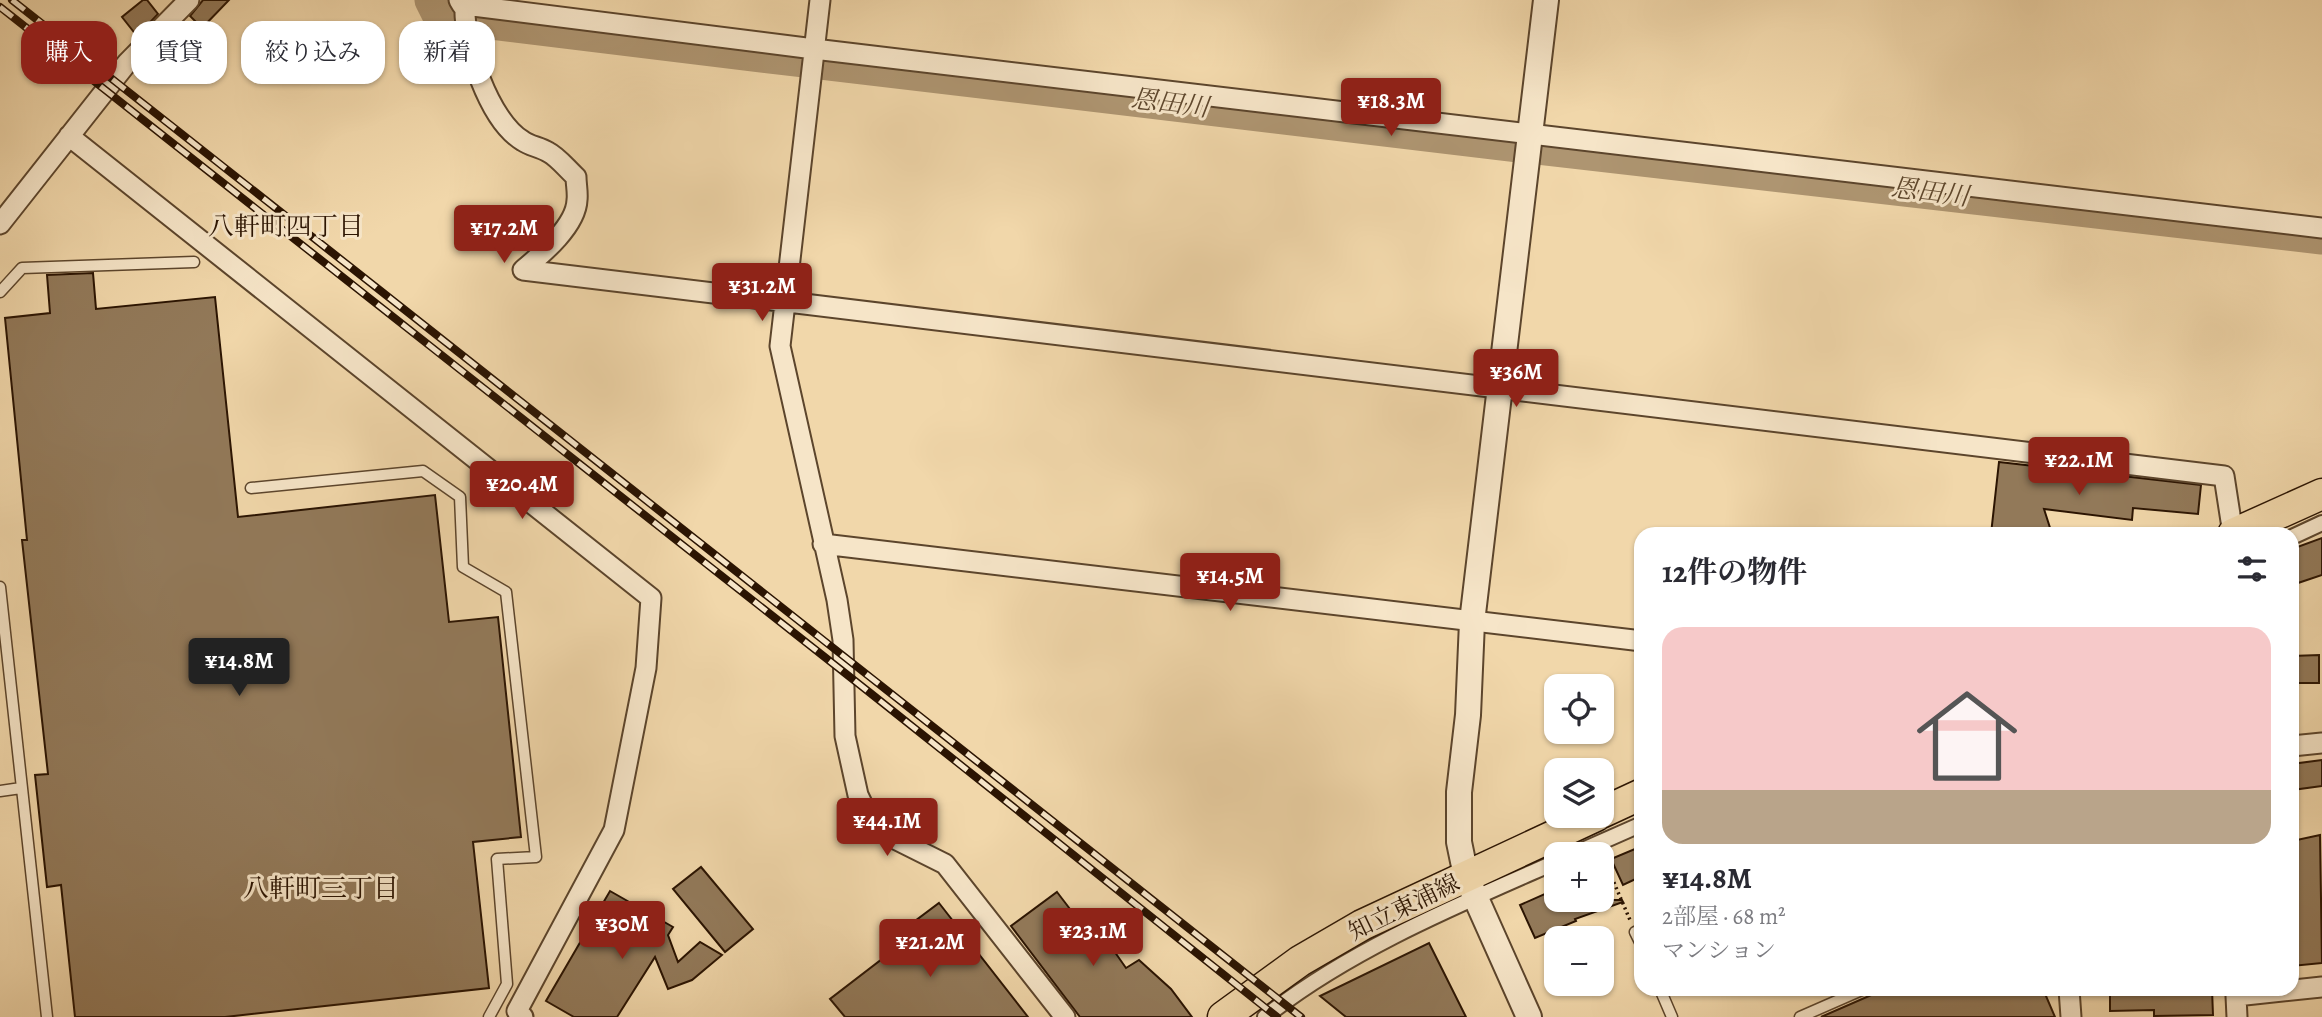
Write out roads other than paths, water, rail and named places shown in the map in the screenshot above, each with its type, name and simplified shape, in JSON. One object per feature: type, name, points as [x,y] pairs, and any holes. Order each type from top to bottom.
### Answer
[{"type":"main road","points":[[2249,527],[2322,494]]},
{"type":"main road","points":[[1614,807],[1634,798]]},
{"type":"main road","name":"知立東浦線","points":[[1223,1017],[1300,961],[1362,925],[1471,887],[1596,830]]},
{"type":"street","points":[[0,224],[127,63],[189,0]]},
{"type":"street","points":[[820,0],[780,346],[822,544],[837,600],[843,640],[845,736],[858,795],[870,822],[895,839],[945,864],[1065,1017]]},
{"type":"street","points":[[1529,1017],[1471,887],[1459,842],[1459,792],[1468,715],[1472,622],[1546,0]]},
{"type":"street","points":[[2232,527],[2224,476],[523,270],[547,250],[570,221],[578,202],[576,177],[549,152],[522,141],[501,121],[484,87],[464,10],[2322,228]]},
{"type":"street","points":[[69,136],[651,598],[646,668],[614,830],[518,1015]]},
{"type":"street","points":[[2299,534],[2322,523]]},
{"type":"street","points":[[822,544],[1634,640]]},
{"type":"street","points":[[2299,745],[2322,743]]},
{"type":"street","points":[[1596,830],[1634,825]]},
{"type":"street","points":[[1265,1017],[1297,992],[1471,887],[1544,866]]},
{"type":"street","points":[[2299,988],[2322,987]]},
{"type":"street","points":[[2070,996],[2071,1017]]},
{"type":"street","points":[[2236,996],[2237,1017]]},
{"type":"lane","points":[[0,292],[22,268],[194,262]]},
{"type":"lane","points":[[251,488],[422,471],[460,497],[463,566],[506,592],[536,857],[497,859],[507,984],[488,1017]]},
{"type":"lane","points":[[0,587],[47,1017]]},
{"type":"lane","points":[[0,791],[21,788]]},
{"type":"lane","points":[[1663,996],[1672,1017]]},
{"type":"lane","points":[[1800,1017],[1848,996]]},
{"type":"waterway","name":"恩田川","points":[[432,0],[440,16],[803,60]]},
{"type":"waterway","name":"恩田川","points":[[821,62],[1519,145]]},
{"type":"waterway","name":"恩田川","points":[[1538,147],[2322,237]]},
{"type":"railway","points":[[12,0],[1301,1017]]},
{"type":"railway","points":[[0,7],[1277,1017]]},
{"type":"district","name":"八軒町四丁目","points":[[286,226]]},
{"type":"district","name":"八軒町三丁目","points":[[321,888]]}]
